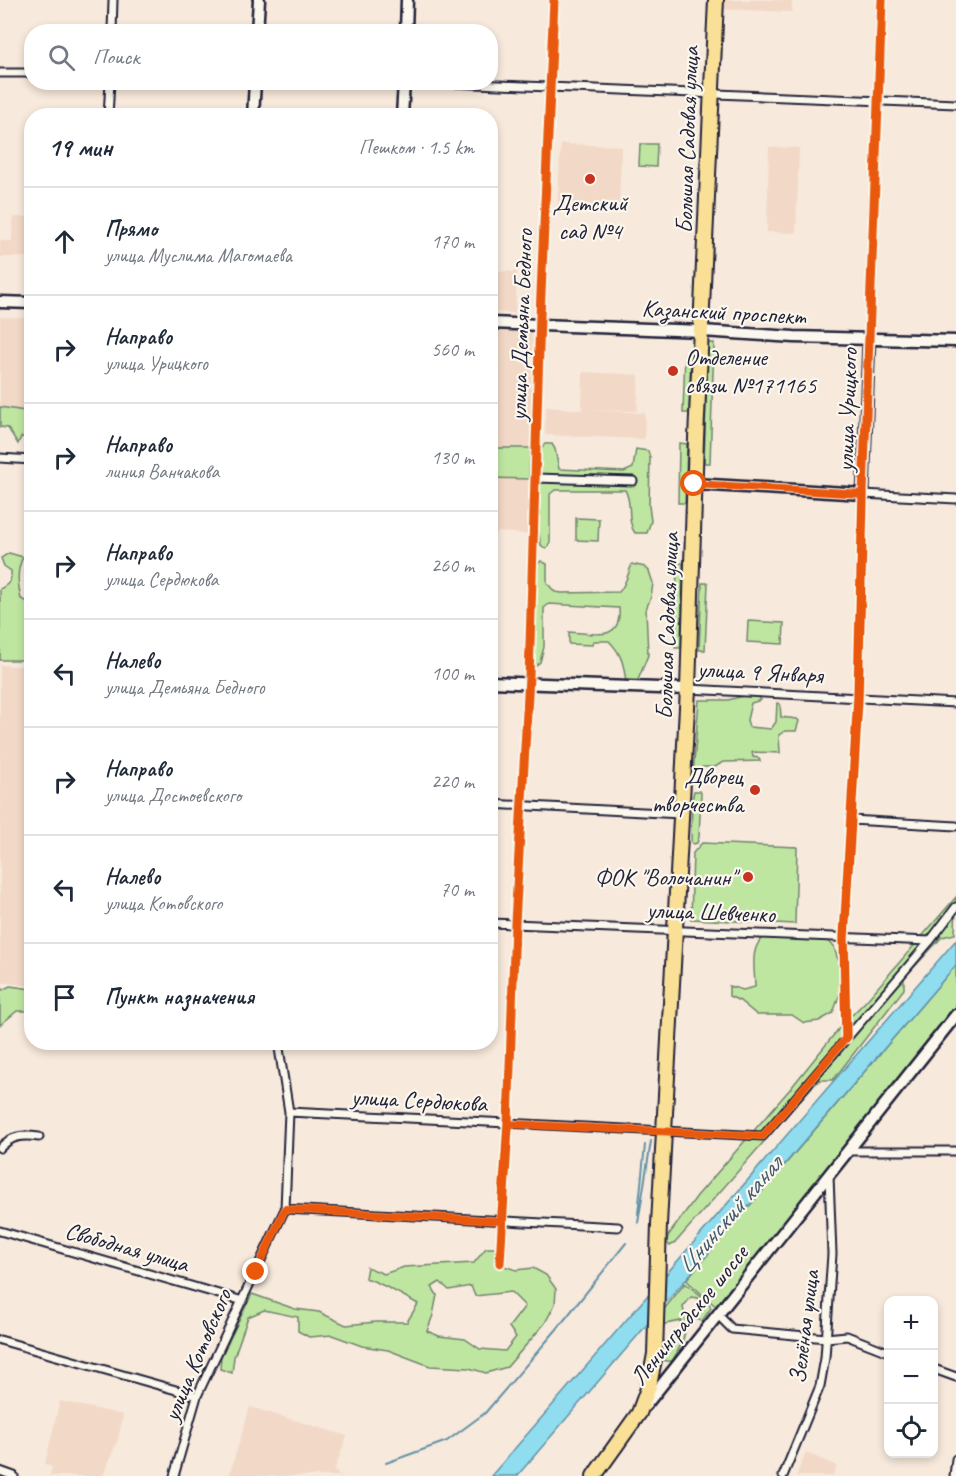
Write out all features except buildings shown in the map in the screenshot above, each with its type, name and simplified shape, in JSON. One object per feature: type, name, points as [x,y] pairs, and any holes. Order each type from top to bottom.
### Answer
[{"type":"highway","name":"Большая Садовая улица","points":[[639,1413],[646,1397],[653,1369],[656,1338],[663,1130],[688,689],[694,484],[716,0]]},
{"type":"highway","name":"Ленинградское шоссе","points":[[594,1476],[639,1413]]},
{"type":"street","points":[[112,24],[114,0]]},
{"type":"street","points":[[258,24],[259,0]]},
{"type":"street","points":[[406,24],[407,0]]},
{"type":"street","name":"улица Демьяна Бедного","points":[[500,1263],[508,1124],[514,923],[529,685],[540,325],[554,0]]},
{"type":"street","name":"улица Урицкого","points":[[846,1038],[844,938],[858,698],[863,494],[882,0]]},
{"type":"street","points":[[0,73],[24,73]]},
{"type":"street","points":[[498,85],[956,104]]},
{"type":"street","points":[[108,108],[110,90]]},
{"type":"street","points":[[253,108],[255,90]]},
{"type":"street","points":[[402,108],[404,90]]},
{"type":"street","points":[[0,302],[24,303]]},
{"type":"street","name":"Казанский проспект","points":[[498,323],[794,337],[956,341]]},
{"type":"street","points":[[0,458],[24,460]]},
{"type":"street","points":[[536,478],[633,481]]},
{"type":"street","points":[[694,484],[956,499]]},
{"type":"street","name":"улица 9 Января","points":[[498,683],[688,689],[956,703]]},
{"type":"street","points":[[498,804],[681,814]]},
{"type":"street","points":[[851,820],[956,826]]},
{"type":"street","points":[[846,1038],[930,941],[956,907]]},
{"type":"street","name":"улица Шевченко","points":[[498,923],[930,941]]},
{"type":"street","name":"Ленинградское шоссе","points":[[639,1413],[850,1151],[956,1015]]},
{"type":"street","name":"улица Сердюкова","points":[[289,1112],[763,1136],[846,1038]]},
{"type":"street","name":"улица Котовского","points":[[174,1476],[197,1396],[285,1209],[289,1112],[279,1050]]},
{"type":"street","points":[[0,1148],[7,1139],[25,1135],[39,1137]]},
{"type":"street","points":[[850,1151],[956,1151]]},
{"type":"street","name":"Зелёная улица","points":[[783,1476],[820,1386],[832,1254],[829,1176]]},
{"type":"street","points":[[285,1209],[618,1227]]},
{"type":"street","name":"Свободная улица","points":[[0,1231],[243,1301]]},
{"type":"street","points":[[718,1315],[732,1329],[826,1338],[846,1336],[884,1350]]},
{"type":"street","points":[[0,1340],[197,1396]]},
{"type":"street","points":[[653,1369],[662,1375],[669,1375]]},
{"type":"street","points":[[938,1371],[956,1377]]},
{"type":"street","points":[[954,1476],[956,1459]]},
{"type":"street","points":[[0,1471],[14,1476]]},
{"type":"shaded area","points":[[723,0],[792,0],[792,12],[722,9]]},
{"type":"shaded area","name":"Детский сад №4","points":[[561,144],[621,146],[619,213],[557,212]]},
{"type":"shaded area","points":[[769,147],[799,148],[796,233],[767,232]]},
{"type":"shaded area","points":[[13,217],[24,217],[24,257],[0,257],[0,241],[12,241]]},
{"type":"shaded area","points":[[498,271],[517,272],[515,313],[498,312]]},
{"type":"shaded area","points":[[0,317],[24,318],[24,419],[0,417]]},
{"type":"shaded area","points":[[498,328],[534,329],[530,448],[498,448]]},
{"type":"shaded area","points":[[583,372],[639,375],[637,411],[590,410],[645,413],[644,439],[545,435],[546,407],[582,410]]},
{"type":"shaded area","points":[[498,478],[529,479],[527,534],[498,532]]},
{"type":"shaded area","points":[[0,665],[24,667],[24,985],[0,982]]},
{"type":"shaded area","points":[[60,1401],[123,1415],[118,1439],[103,1476],[50,1476],[52,1467],[45,1464]]},
{"type":"shaded area","points":[[250,1407],[347,1436],[334,1471],[342,1476],[229,1476]]},
{"type":"shaded area","points":[[806,1453],[837,1466],[833,1476],[796,1476]]},
{"type":"green space","points":[[640,144],[657,144],[656,167],[639,166]]},
{"type":"green space","points":[[708,343],[714,343],[710,463],[704,463]]},
{"type":"green space","points":[[685,353],[691,353],[689,413],[683,413]]},
{"type":"green space","points":[[0,407],[24,411],[24,437],[21,437],[18,444],[8,428],[0,427]]},
{"type":"green space","points":[[679,443],[687,444],[685,503],[678,503]]},
{"type":"green space","points":[[545,444],[552,444],[555,449],[559,469],[624,472],[633,468],[636,449],[648,451],[651,521],[647,533],[635,533],[632,528],[629,501],[625,490],[555,490],[550,494],[550,543],[546,549],[541,545],[538,484],[541,449]]},
{"type":"green space","points":[[498,448],[530,448],[529,479],[498,478]]},
{"type":"green space","points":[[576,518],[599,519],[598,541],[576,540]]},
{"type":"green space","points":[[9,553],[23,557],[18,572],[18,583],[21,599],[24,600],[24,660],[0,660],[0,589],[9,582],[11,577],[11,571],[4,566],[1,558]]},
{"type":"green space","points":[[541,561],[547,564],[547,583],[555,592],[562,593],[619,592],[632,564],[645,567],[649,571],[653,583],[646,609],[648,655],[638,680],[626,683],[622,660],[609,641],[593,641],[592,645],[569,644],[569,632],[604,634],[611,631],[616,627],[619,619],[619,608],[549,604],[544,608],[544,647],[540,662],[535,666],[531,661],[537,565]]},
{"type":"green space","points":[[677,563],[683,563],[681,648],[675,648]]},
{"type":"green space","points":[[702,583],[708,583],[705,650],[699,650]]},
{"type":"green space","points":[[748,621],[784,623],[783,644],[747,642]]},
{"type":"green space","points":[[744,696],[759,697],[761,700],[751,703],[747,720],[749,727],[771,729],[776,722],[777,703],[780,704],[781,717],[799,721],[796,731],[785,731],[779,735],[780,753],[752,752],[753,757],[759,758],[760,761],[723,762],[715,767],[702,767],[700,777],[696,778],[693,775],[699,700],[728,700]]},
{"type":"green space","points":[[694,791],[701,793],[699,837],[697,843],[693,844],[691,842]]},
{"type":"green space","points":[[702,843],[797,847],[795,924],[691,919],[693,853]]},
{"type":"green space","points":[[956,897],[955,934],[942,937],[906,976],[904,989],[833,1080],[820,1080],[812,1087],[670,1246],[667,1243],[668,1236],[697,1196],[791,1088],[841,1026],[866,1001]]},
{"type":"green space","points":[[764,937],[824,939],[834,946],[842,981],[833,1013],[819,1021],[804,1023],[792,1015],[757,1015],[740,1001],[729,996],[729,986],[743,990],[755,987],[756,947]]},
{"type":"green space","points":[[956,965],[956,1009],[719,1309],[686,1280]]},
{"type":"green space","points":[[10,986],[24,988],[24,1011],[17,1011],[0,1025],[0,991]]},
{"type":"green space","points":[[486,1248],[497,1248],[498,1264],[516,1270],[533,1268],[546,1275],[556,1289],[555,1304],[545,1323],[507,1367],[486,1373],[469,1368],[430,1366],[388,1350],[362,1346],[332,1335],[309,1337],[298,1331],[298,1317],[264,1310],[248,1317],[234,1357],[232,1373],[220,1369],[221,1357],[252,1294],[295,1309],[319,1312],[346,1325],[407,1322],[418,1304],[365,1278],[367,1267],[384,1274],[404,1267],[474,1263]],"holes":[[[440,1282],[449,1290],[471,1286],[475,1296],[511,1292],[525,1306],[509,1327],[516,1337],[505,1351],[480,1349],[465,1339],[439,1336],[427,1331],[437,1295],[432,1287]]]},
{"type":"green space","points":[[685,1283],[708,1301],[711,1308],[702,1321],[696,1319],[700,1300],[691,1297],[683,1307],[686,1322],[680,1348],[672,1361],[665,1361],[660,1358],[666,1341],[679,1339],[681,1321],[660,1325],[661,1313]]},
{"type":"water","name":"Цнинский канал","points":[[956,940],[956,965],[517,1476],[491,1476]]},
{"type":"waterway","points":[[638,1223],[651,1141]]},
{"type":"waterway","points":[[638,1214],[645,1145]]},
{"type":"waterway","points":[[386,1463],[447,1441],[485,1413],[626,1243]]},
{"type":"cycle path","points":[[500,1263],[508,1124],[515,923],[529,677],[540,316],[554,0]]},
{"type":"cycle path","points":[[846,1038],[844,938],[858,698],[863,494],[882,0]]},
{"type":"place","name":"Детский сад №4","points":[[590,179]]},
{"type":"place","name":"Отделение связи №171165","points":[[673,371]]},
{"type":"place","name":"Дворец творчества","points":[[755,790]]},
{"type":"place","name":"ФОК \"Волочанин\"","points":[[748,877]]},
{"type":"route","points":[[256,1272],[285,1209],[501,1221],[508,1124],[763,1136],[846,1038],[844,938],[858,698],[863,494],[694,484]]}]
